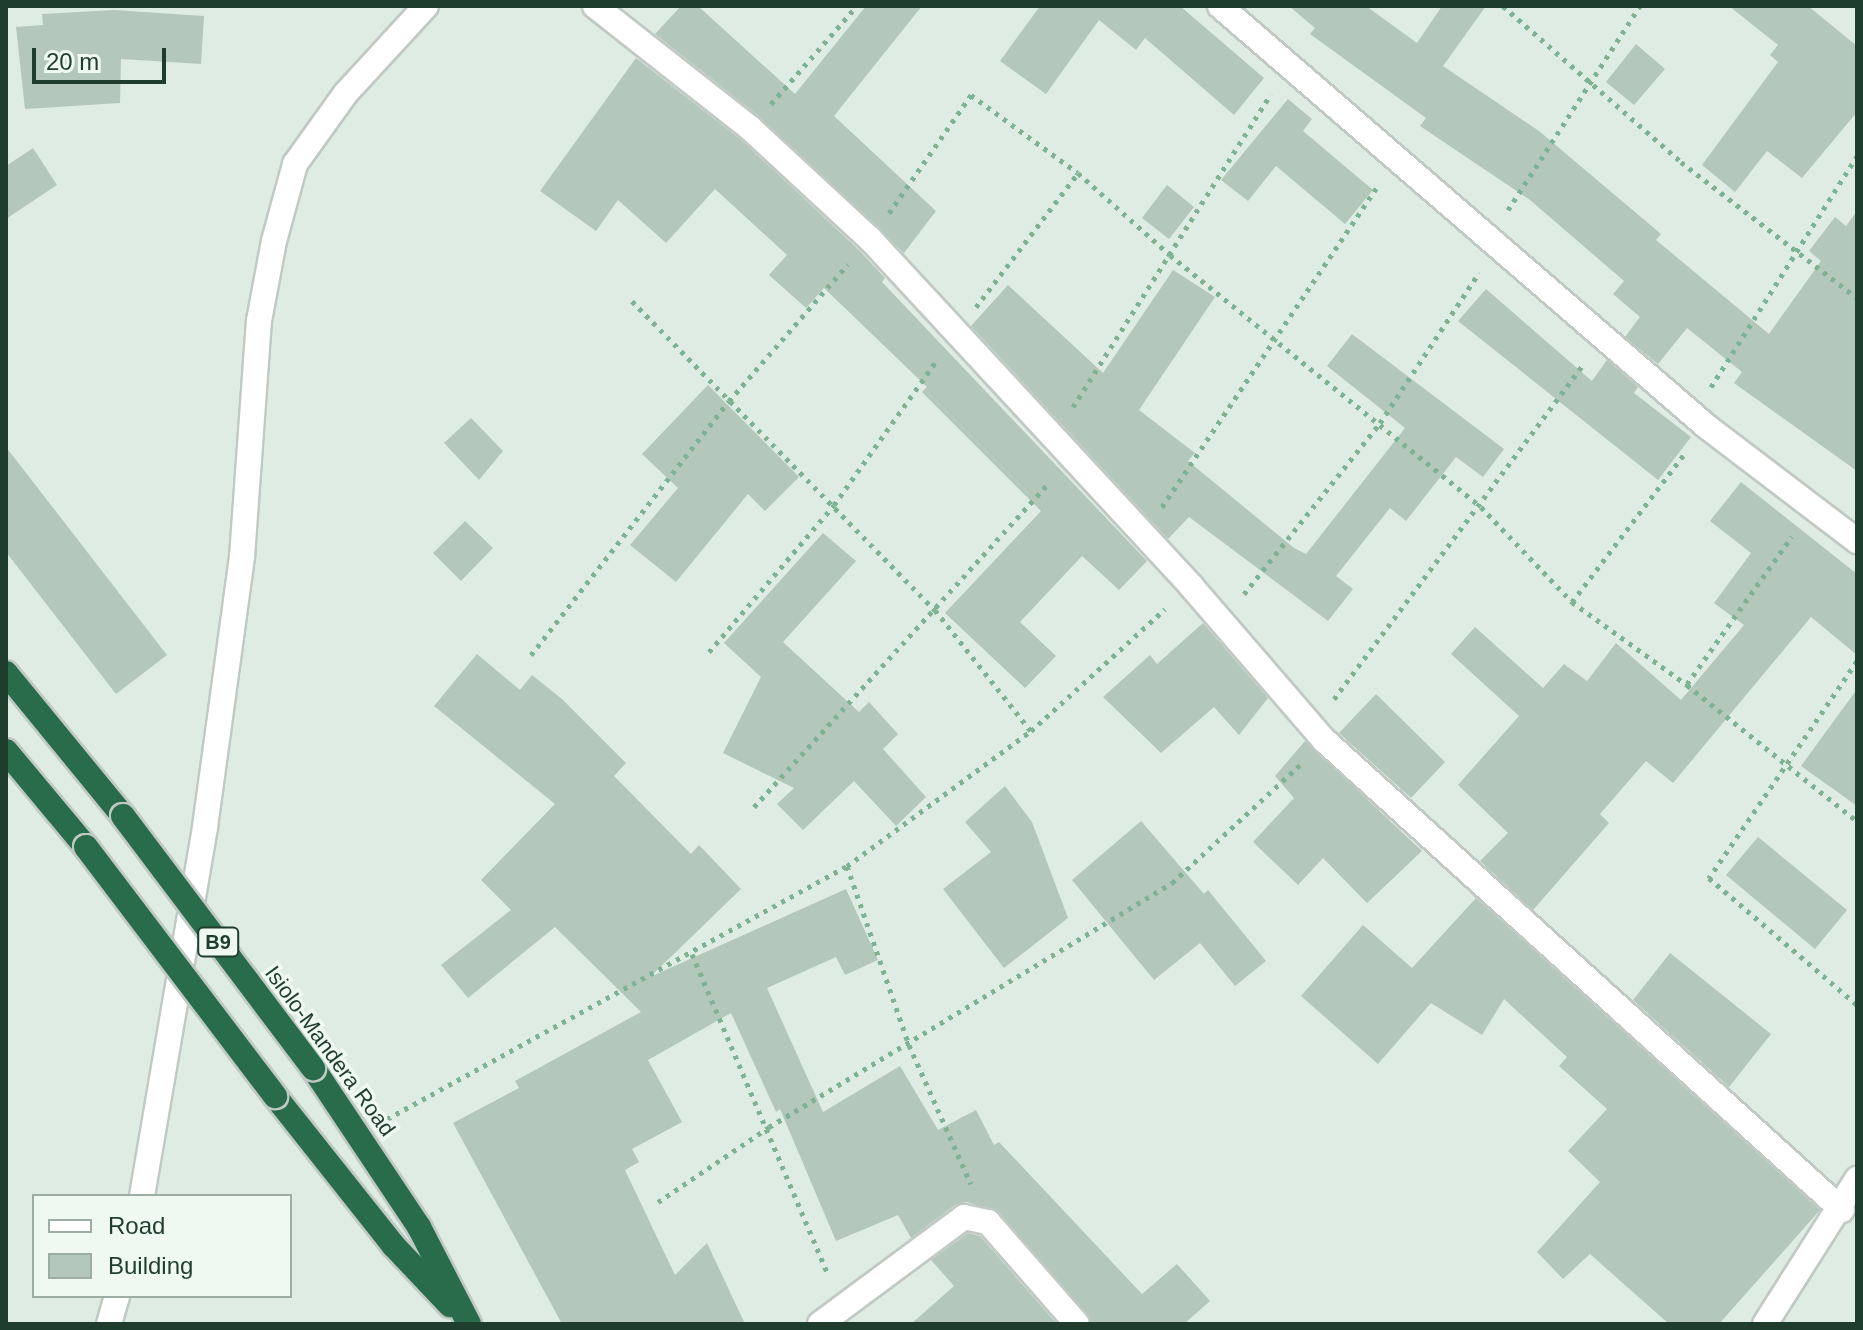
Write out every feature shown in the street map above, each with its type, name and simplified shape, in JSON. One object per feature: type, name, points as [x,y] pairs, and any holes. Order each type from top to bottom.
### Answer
[{"type":"highway","name":"Isiolo-Mandera Road","points":[[6,673],[123,816],[360,1134],[419,1227],[468,1324]]},
{"type":"highway","name":"Isiolo-Mandera Road","points":[[6,751],[86,847],[275,1096],[393,1245],[468,1324]]},
{"type":"street","points":[[142,1194],[205,827],[242,557],[259,321],[274,241],[295,164],[346,93],[426,6]]},
{"type":"street","points":[[595,6],[750,128],[870,239],[959,331],[1141,537],[1191,586],[1319,733],[1842,1210]]},
{"type":"street","points":[[1220,6],[1700,420],[1857,541]]},
{"type":"street","points":[[1765,1324],[1842,1210],[1857,1179]]},
{"type":"street","points":[[820,1324],[964,1217],[988,1222],[1077,1324]]},
{"type":"street","points":[[109,1324],[116,1298]]},
{"type":"path","points":[[1503,6],[1591,86],[1857,298]]},
{"type":"path","points":[[1221,623],[1380,423],[1640,6]]},
{"type":"path","points":[[750,128],[856,7]]},
{"type":"path","points":[[1052,439],[1288,66]]},
{"type":"path","points":[[531,655],[729,401],[870,239],[971,95],[1078,173],[1170,255],[1481,507],[1572,602],[1687,685],[1857,821]]},
{"type":"path","points":[[1572,602],[1700,420],[1857,156]]},
{"type":"path","points":[[1141,537],[1397,157]]},
{"type":"path","points":[[709,652],[834,505],[1078,173]]},
{"type":"path","points":[[632,301],[935,610],[1031,731]]},
{"type":"path","points":[[658,1202],[769,1127],[1172,883],[1319,733],[1603,337]]},
{"type":"path","points":[[754,807],[1071,458]]},
{"type":"path","points":[[1687,685],[1813,505]]},
{"type":"path","points":[[360,1134],[847,866],[1031,731],[1191,586]]},
{"type":"path","points":[[1857,661],[1709,878],[1857,1005]]},
{"type":"path","points":[[847,866],[909,1045],[988,1222]]},
{"type":"path","points":[[692,954],[769,1127],[842,1306]]},
{"type":"building","points":[[681,6],[698,6],[795,94],[866,6],[922,6],[834,116],[936,211],[904,253],[760,117],[655,34]]},
{"type":"building","points":[[1040,6],[1180,6],[1264,78],[1234,115],[1145,38],[1136,50],[1099,20],[1046,94],[1000,61]]},
{"type":"building","points":[[1289,6],[1366,6],[1417,43],[1442,6],[1486,6],[1443,66],[1539,131],[1661,234],[1656,240],[1769,334],[1821,261],[1809,251],[1835,217],[1846,226],[1857,211],[1857,471],[1734,383],[1742,372],[1687,328],[1658,364],[1625,337],[1640,317],[1613,294],[1624,281],[1530,200],[1420,126],[1426,118],[1310,34],[1315,28]]},
{"type":"building","points":[[1729,6],[1808,6],[1857,46],[1857,112],[1802,178],[1767,151],[1735,192],[1702,165],[1778,62],[1770,55],[1778,45]]},
{"type":"building","points":[[114,10],[204,16],[201,64],[121,59],[120,103],[25,109],[16,27],[43,25],[42,14]]},
{"type":"building","points":[[1636,44],[1665,69],[1634,105],[1606,82]]},
{"type":"building","points":[[636,58],[740,139],[859,250],[885,278],[882,282],[1147,561],[1119,590],[1082,556],[1020,622],[1056,656],[1025,688],[945,613],[1041,511],[922,392],[927,387],[824,288],[806,308],[769,275],[787,255],[715,189],[666,243],[618,200],[596,231],[540,191]]},
{"type":"building","points":[[1288,99],[1312,119],[1303,131],[1373,190],[1345,224],[1276,166],[1248,201],[1221,180]]},
{"type":"building","points":[[33,148],[57,185],[6,219],[6,166]]},
{"type":"building","points":[[1167,185],[1194,207],[1169,239],[1142,218]]},
{"type":"building","points":[[1173,270],[1215,297],[1139,410],[1195,453],[1188,461],[1294,548],[1306,554],[1405,428],[1327,366],[1352,334],[1504,449],[1483,477],[1456,457],[1406,521],[1390,508],[1336,576],[1353,589],[1328,621],[1189,517],[1168,539],[971,326],[1008,285],[1103,373]]},
{"type":"building","points":[[1486,289],[1592,381],[1607,360],[1638,387],[1634,393],[1691,437],[1658,480],[1458,321]]},
{"type":"building","points":[[708,385],[799,477],[765,511],[748,494],[676,582],[630,545],[678,488],[642,454]]},
{"type":"building","points":[[471,418],[503,451],[479,480],[444,443]]},
{"type":"building","points":[[6,447],[167,655],[116,694],[6,552]]},
{"type":"building","points":[[1741,482],[1857,574],[1857,655],[1811,617],[1673,783],[1646,761],[1600,814],[1609,823],[1533,910],[1480,861],[1508,833],[1458,785],[1519,716],[1451,654],[1475,627],[1543,688],[1564,664],[1587,681],[1616,643],[1681,700],[1744,625],[1714,603],[1751,553],[1710,521]]},
{"type":"building","points":[[465,521],[493,548],[461,581],[433,553]]},
{"type":"building","points":[[823,533],[856,561],[783,642],[859,712],[869,702],[898,734],[883,749],[926,797],[896,826],[854,781],[803,830],[777,804],[794,788],[723,753],[761,677],[724,643]]},
{"type":"building","points":[[1203,623],[1268,698],[1239,735],[1214,707],[1161,753],[1103,697],[1150,655],[1157,664]]},
{"type":"building","points":[[477,654],[520,690],[532,675],[562,699],[626,763],[614,776],[691,854],[699,845],[741,889],[650,977],[846,889],[878,960],[845,975],[836,957],[767,988],[823,1112],[900,1066],[938,1130],[976,1110],[994,1145],[999,1142],[1142,1294],[1177,1264],[1210,1301],[1184,1324],[1092,1324],[999,1212],[967,1202],[955,1205],[911,1238],[898,1215],[836,1241],[780,1109],[776,1112],[731,1013],[648,1060],[682,1122],[632,1149],[639,1162],[625,1170],[675,1275],[707,1243],[745,1324],[562,1324],[453,1123],[519,1088],[515,1081],[641,1012],[555,927],[468,998],[441,965],[511,910],[481,880],[555,804],[434,706]]},
{"type":"building","points":[[1857,689],[1857,806],[1801,766]]},
{"type":"building","points":[[1376,694],[1445,762],[1411,798],[1339,733]]},
{"type":"building","points":[[1305,741],[1422,851],[1367,903],[1323,858],[1298,885],[1253,842],[1294,798],[1275,776]]},
{"type":"building","points":[[1005,786],[1032,822],[1068,918],[1004,968],[943,889],[991,852],[965,822]]},
{"type":"building","points":[[1141,821],[1204,894],[1208,890],[1266,961],[1235,986],[1200,943],[1154,980],[1072,880]]},
{"type":"building","points":[[1758,837],[1847,910],[1815,949],[1726,875]]},
{"type":"building","points":[[1476,898],[1820,1210],[1719,1324],[1669,1324],[1590,1254],[1563,1279],[1537,1252],[1600,1182],[1568,1151],[1607,1109],[1559,1066],[1567,1057],[1504,999],[1482,1035],[1431,1003],[1378,1064],[1301,996],[1363,925],[1412,968]]},
{"type":"building","points":[[1670,953],[1771,1034],[1729,1087],[1633,1000]]},
{"type":"building","points":[[968,1233],[980,1236],[1057,1324],[911,1324],[954,1286],[931,1260]]}]
